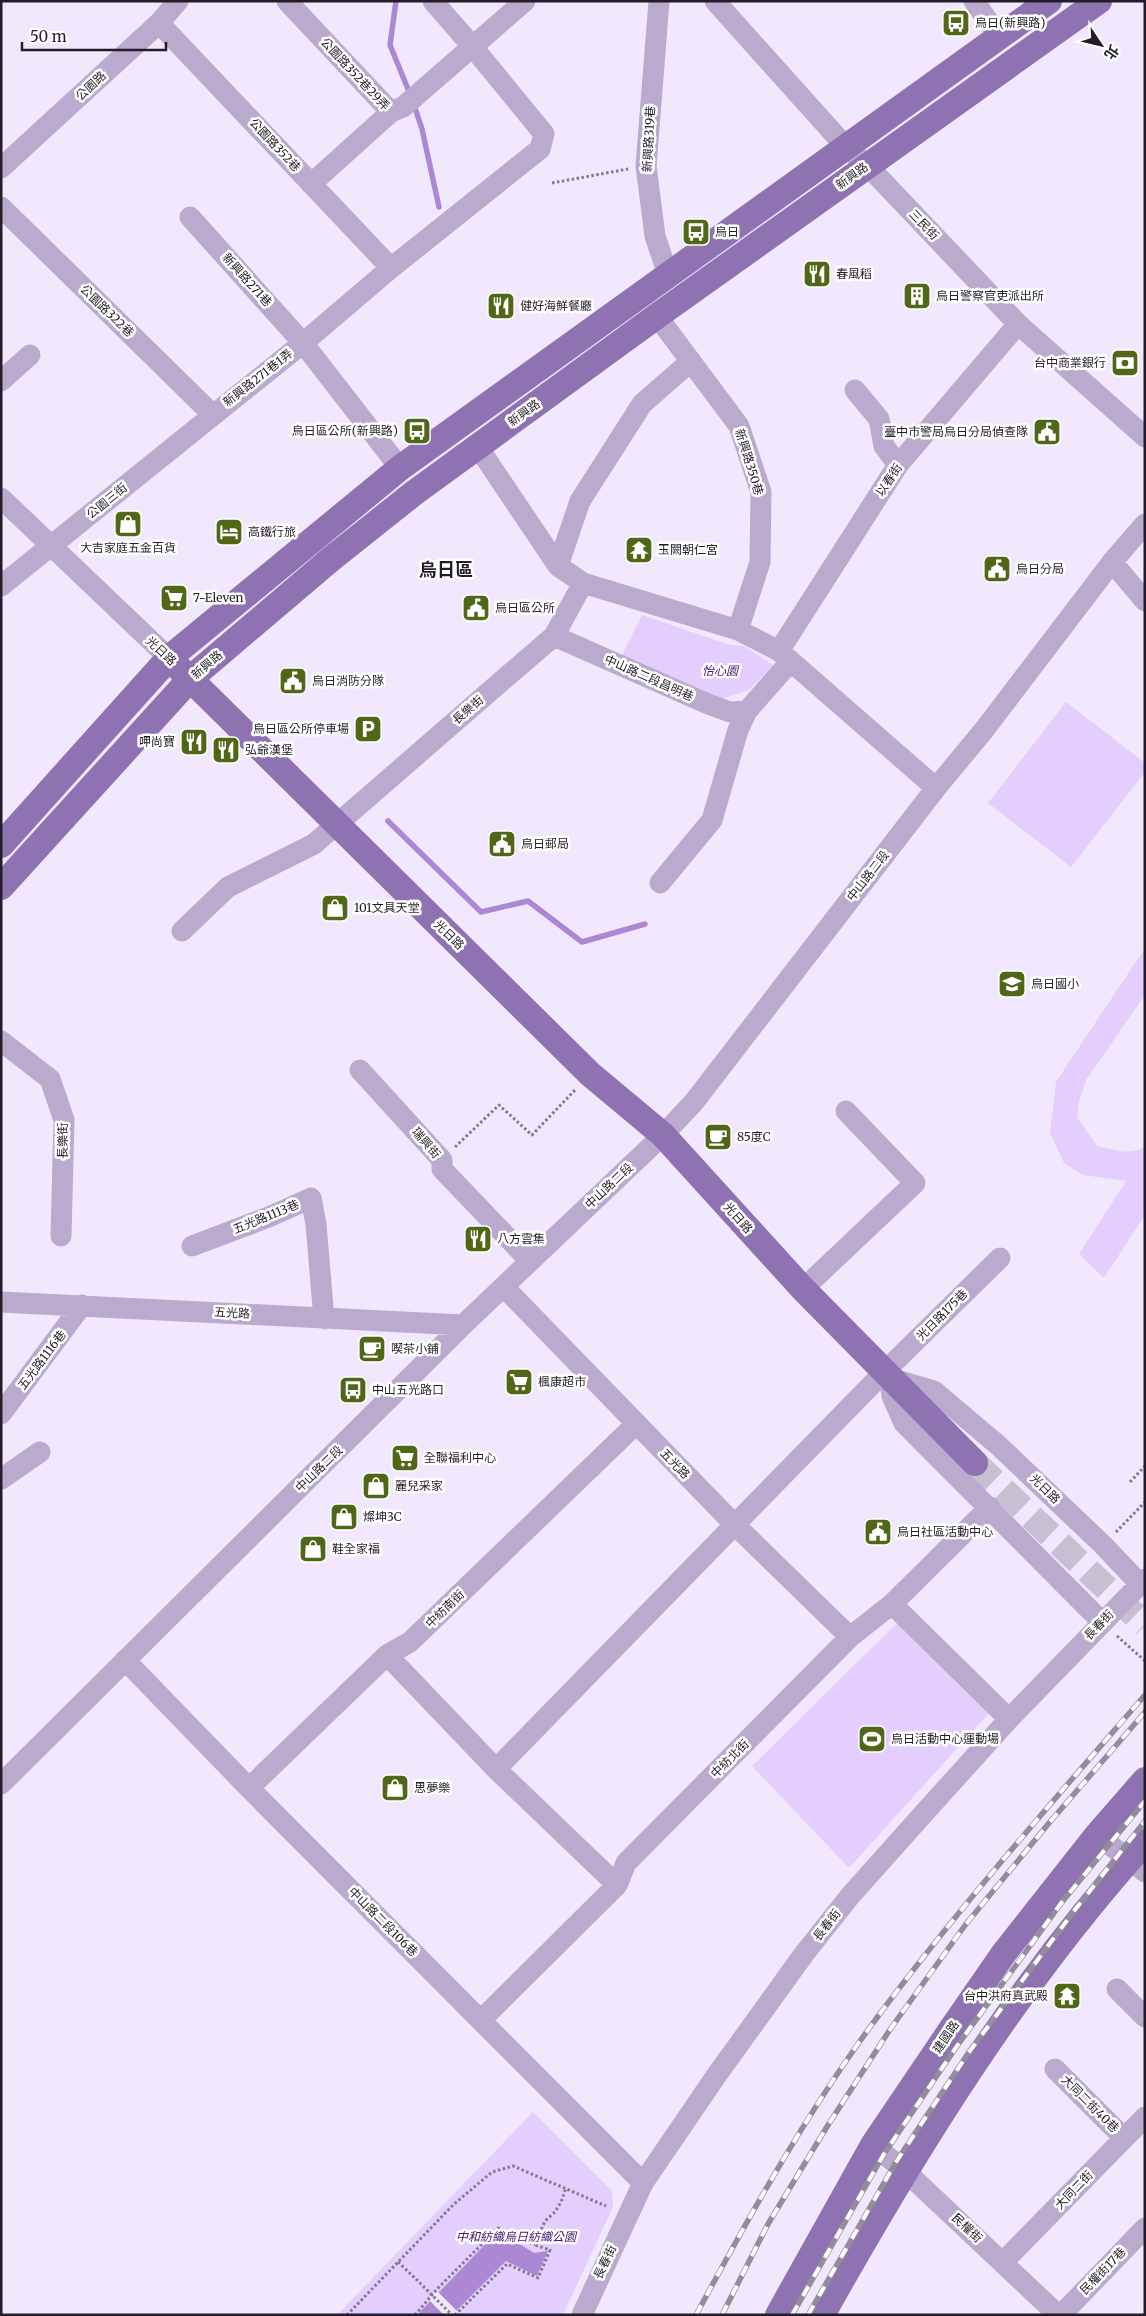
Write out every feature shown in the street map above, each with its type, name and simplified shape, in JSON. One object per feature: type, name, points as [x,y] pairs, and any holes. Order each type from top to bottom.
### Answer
[{"type":"main road","points":[[1,845],[169,658],[400,468],[1049,1]]},
{"type":"main road","name":"新興路","points":[[1,887],[191,678],[331,559],[414,492],[866,165],[1099,1]]},
{"type":"main road","name":"光日路","points":[[169,658],[590,1074],[663,1135],[803,1289],[975,1463]]},
{"type":"main road","name":"建國路","points":[[778,2315],[873,2145],[1004,1953],[1097,1835],[1145,1780]]},
{"type":"main road","points":[[822,2315],[904,2170],[1024,1992],[1140,1858]]},
{"type":"street","name":"公園路","points":[[1,168],[159,23],[178,1]]},
{"type":"street","name":"公園路352巷29弄","points":[[287,1],[397,110],[311,184]]},
{"type":"street","points":[[303,342],[391,268],[540,149],[544,134],[433,1]]},
{"type":"street","points":[[397,110],[421,92],[525,1]]},
{"type":"street","name":"新興路319巷","points":[[659,1],[646,166],[655,236],[668,275]]},
{"type":"street","name":"三民街","points":[[715,1],[845,146],[866,165],[1018,324],[1145,438]]},
{"type":"street","points":[[974,1],[999,36]]},
{"type":"street","name":"公園路352巷","points":[[159,23],[391,268]]},
{"type":"street","name":"公園路322巷","points":[[1,207],[212,414]]},
{"type":"street","name":"新興路271巷","points":[[190,217],[303,342],[400,468]]},
{"type":"street","name":"新興路350巷","points":[[657,316],[739,426],[761,492],[760,562],[738,630]]},
{"type":"street","name":"以春街","points":[[784,656],[898,465],[1018,324]]},
{"type":"street","name":"新興路271巷1弄","points":[[212,414],[303,342]]},
{"type":"street","points":[[1,381],[30,354]]},
{"type":"street","points":[[558,566],[580,501],[642,404],[691,362]]},
{"type":"street","points":[[855,390],[879,418],[884,446],[898,465]]},
{"type":"street","name":"公園三街","points":[[1,586],[212,414]]},
{"type":"street","points":[[478,446],[558,566],[583,583],[738,630],[784,656],[936,788]]},
{"type":"street","name":"光日路","points":[[1,498],[50,547],[169,658]]},
{"type":"street","name":"中山路二段","points":[[1,1784],[463,1325],[663,1135],[694,1102],[936,788],[984,730],[1112,562],[1145,524]]},
{"type":"street","points":[[1112,562],[1145,601]]},
{"type":"street","name":"長樂街","points":[[182,931],[228,887],[314,844],[554,636],[583,583]]},
{"type":"street","name":"中山路二段昌明巷","points":[[554,636],[708,704],[730,712],[747,711]]},
{"type":"street","points":[[660,883],[712,820],[738,730],[747,711],[784,656]]},
{"type":"street","name":"長樂街","points":[[1,1041],[50,1079],[64,1120],[61,1236]]},
{"type":"street","name":"瑞興街","points":[[360,1070],[442,1160],[442,1168],[530,1261]]},
{"type":"street","points":[[803,1289],[915,1183],[846,1111]]},
{"type":"street","name":"五光路1113巷","points":[[192,1246],[271,1216],[311,1198],[316,1224],[324,1318]]},
{"type":"street","name":"光日路175巷","points":[[496,1769],[735,1525],[887,1375],[1000,1258]]},
{"type":"street","name":"五光路","points":[[504,1287],[735,1525],[850,1637]]},
{"type":"street","name":"五光路","points":[[1,1302],[463,1325]]},
{"type":"street","name":"五光路1116巷","points":[[1,1414],[82,1305]]},
{"type":"street","points":[[887,1375],[892,1396],[904,1423],[990,1507],[1102,1622]]},
{"type":"street","name":"光日路","points":[[887,1375],[934,1390],[999,1446],[1142,1582]]},
{"type":"street","name":"中紡南街","points":[[249,1788],[387,1655],[410,1642],[636,1424]]},
{"type":"street","points":[[1,1479],[40,1452]]},
{"type":"street","name":"中紡北街","points":[[481,2020],[617,1886],[626,1863],[850,1637],[892,1604],[990,1507]]},
{"type":"street","name":"長春街","points":[[582,2315],[643,2183],[716,2076],[804,1954],[844,1903],[1009,1719],[1142,1582]]},
{"type":"street","points":[[892,1604],[1009,1719]]},
{"type":"street","points":[[387,1655],[496,1769],[617,1886]]},
{"type":"street","name":"中山路二段106巷","points":[[125,1660],[249,1788],[643,2183]]},
{"type":"street","points":[[1097,1835],[1140,1858]]},
{"type":"street","points":[[1117,1989],[1145,2017]]},
{"type":"street","name":"大同二街40巷","points":[[1055,2069],[1124,2138]]},
{"type":"street","name":"大同二街","points":[[1003,2262],[1145,2118]]},
{"type":"street","name":"民權街","points":[[873,2145],[904,2170],[1060,2315]]},
{"type":"street","name":"民權街17巷","points":[[1060,2315],[1145,2228]]},
{"type":"path","points":[[552,183],[646,166]]},
{"type":"path","points":[[442,1160],[499,1105],[532,1136],[590,1074]]},
{"type":"path","points":[[1130,1482],[1145,1466]]},
{"type":"path","points":[[1122,1526],[1145,1502]]},
{"type":"path","points":[[1102,1622],[1145,1661]]},
{"type":"path","points":[[347,2315],[453,2205],[492,2172],[513,2166],[606,2206]]},
{"type":"path","points":[[535,2245],[545,2221],[562,2202],[566,2188]]},
{"type":"path","points":[[398,2262],[416,2279],[454,2315],[507,2264],[538,2278],[550,2250],[498,2228],[443,2283],[415,2315]]},
{"type":"green space","name":"怡心園","points":[[642,615],[730,645],[744,646],[773,665],[749,690],[718,700],[622,655]]},
{"type":"green space","points":[[1066,702],[1145,763],[1145,772],[1071,867],[988,803]]},
{"type":"green space","points":[[1145,948],[1145,995],[1086,1080],[1079,1102],[1077,1117],[1097,1146],[1127,1152],[1145,1146],[1145,1215],[1104,1278],[1079,1254],[1126,1181],[1083,1175],[1064,1163],[1050,1133],[1056,1082]]},
{"type":"green space","name":"烏日活動中心運動場","points":[[898,1622],[989,1713],[849,1868],[752,1766]]},
{"type":"green space","name":"中和紡織烏日紡織公園","points":[[533,2112],[612,2191],[613,2207],[563,2315],[337,2315]]},
{"type":"shaded area","points":[[498,2231],[534,2253],[548,2251],[537,2276],[506,2261],[452,2315],[417,2315]]},
{"type":"pier","points":[[436,2290],[458,2312],[456,2315],[444,2315],[428,2299]]},
{"type":"waterway","points":[[396,1],[390,45],[410,94]]},
{"type":"waterway","points":[[414,105],[422,129],[439,207]]},
{"type":"waterway","points":[[388,821],[481,912],[528,901],[582,942],[645,924]]},
{"type":"tunnel","points":[[975,1463],[1145,1625]]},
{"type":"railway","points":[[696,2315],[759,2201],[803,2127],[826,2090],[876,2019],[974,1895],[1145,1695]]},
{"type":"railway","points":[[722,2315],[768,2224],[828,2125],[891,2028],[966,1924],[1049,1823],[1145,1712]]},
{"type":"railway","points":[[792,2315],[884,2154],[957,2046],[1062,1902],[1145,1801]]},
{"type":"railway","points":[[808,2315],[896,2162],[969,2052],[1074,1911],[1145,1821]]},
{"type":"place","name":"烏日(新興路)","points":[[956,23]]},
{"type":"place","name":"烏日","points":[[696,232]]},
{"type":"place","name":"春風稻","points":[[817,274]]},
{"type":"place","name":"烏日警察官吏派出所","points":[[917,296]]},
{"type":"place","name":"健好海鮮餐廳","points":[[501,306]]},
{"type":"place","name":"台中商業銀行","points":[[1125,363]]},
{"type":"place","name":"烏日區公所(新興路)","points":[[417,431]]},
{"type":"place","name":"臺中市警局烏日分局偵查隊","points":[[1047,432]]},
{"type":"place","name":"大吉家庭五金百貨","points":[[128,524]]},
{"type":"place","name":"高鐵行旅","points":[[229,532]]},
{"type":"place","name":"玉闕朝仁宮","points":[[639,550]]},
{"type":"place","name":"烏日分局","points":[[997,569]]},
{"type":"place","name":"7-Eleven","points":[[174,598]]},
{"type":"place","name":"烏日區公所","points":[[476,608]]},
{"type":"place","name":"烏日消防分隊","points":[[293,681]]},
{"type":"place","name":"烏日區公所停車場","points":[[368,729]]},
{"type":"place","name":"呷尚寶","points":[[194,742]]},
{"type":"place","name":"弘爺漢堡","points":[[226,750]]},
{"type":"place","name":"烏日郵局","points":[[502,844]]},
{"type":"place","name":"101文具天堂","points":[[335,908]]},
{"type":"place","name":"烏日國小","points":[[1012,984]]},
{"type":"place","name":"85度C","points":[[718,1137]]},
{"type":"place","name":"八方雲集","points":[[478,1239]]},
{"type":"place","name":"喫茶小鋪","points":[[372,1349]]},
{"type":"place","name":"楓康超市","points":[[519,1382]]},
{"type":"place","name":"中山五光路口","points":[[353,1390]]},
{"type":"place","name":"全聯福利中心","points":[[405,1458]]},
{"type":"place","name":"麗兒采家","points":[[376,1486]]},
{"type":"place","name":"燦坤3C","points":[[344,1517]]},
{"type":"place","name":"烏日社區活動中心","points":[[878,1532]]},
{"type":"place","name":"鞋全家福","points":[[313,1549]]},
{"type":"place","name":"烏日活動中心運動場","points":[[872,1739]]},
{"type":"place","name":"思夢樂","points":[[395,1788]]},
{"type":"place","name":"台中洪府真武殿","points":[[1067,1996]]},
{"type":"district","name":"烏日區","points":[[446,570]]}]
